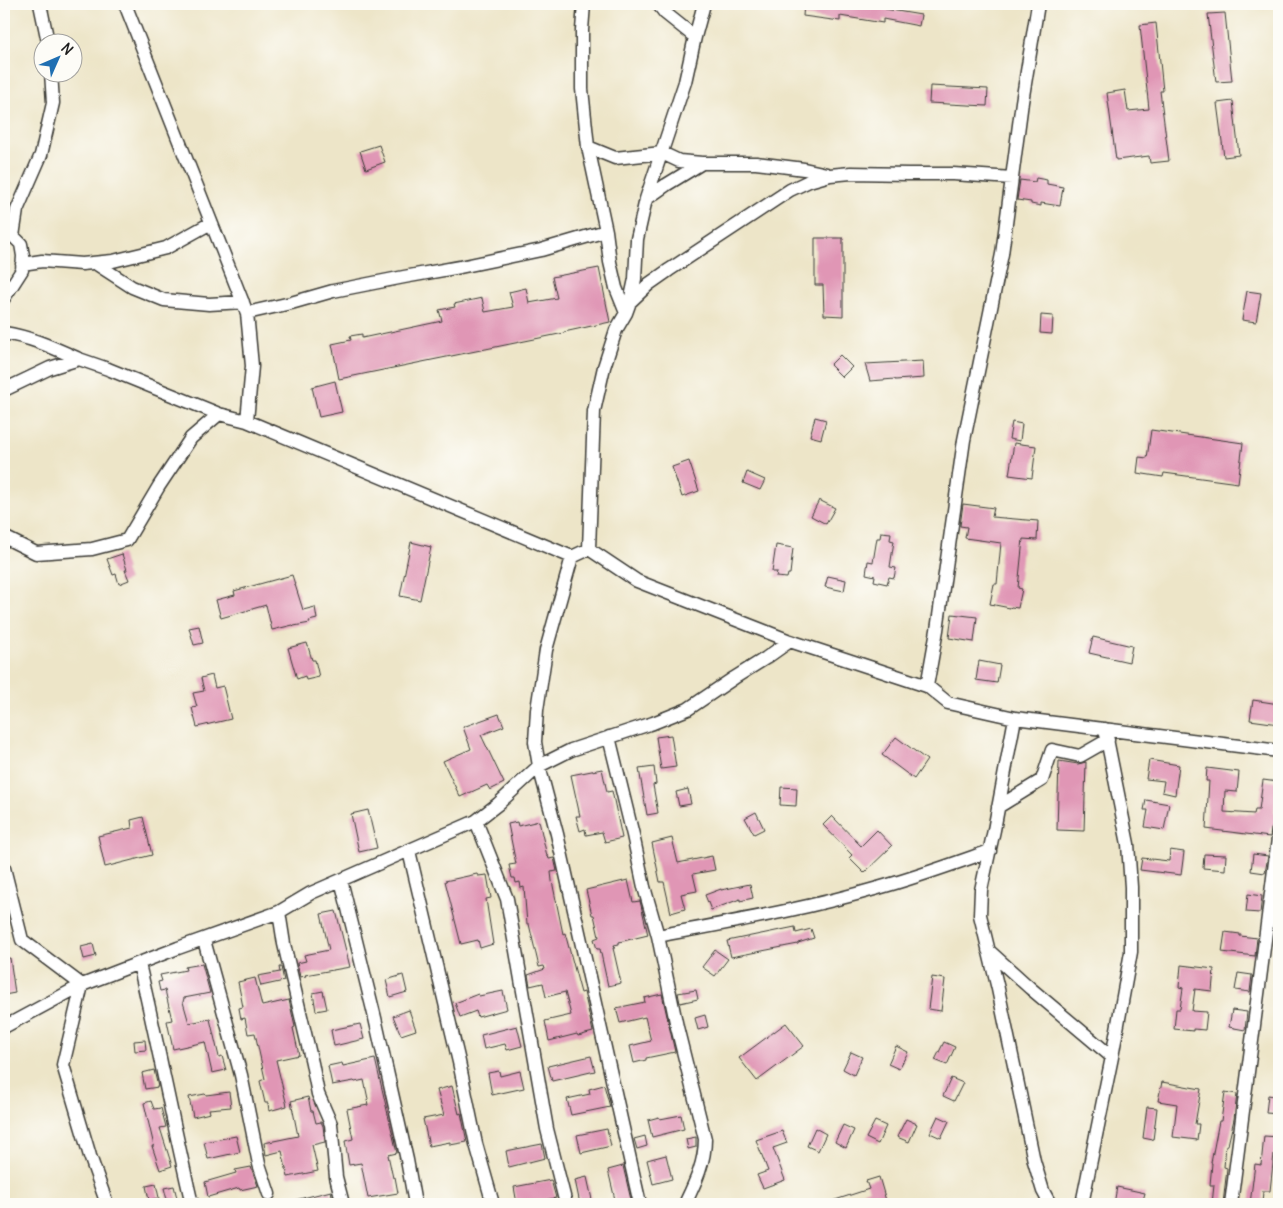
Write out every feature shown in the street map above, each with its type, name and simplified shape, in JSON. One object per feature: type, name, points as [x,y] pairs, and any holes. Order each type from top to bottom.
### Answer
[{"type":"street","points":[[40,4],[46,32]]},
{"type":"street","points":[[125,4],[245,307],[252,366],[247,421]]},
{"type":"street","points":[[584,4],[582,90],[588,147],[616,288],[628,307]]},
{"type":"street","points":[[658,4],[665,13],[695,37]]},
{"type":"street","points":[[589,549],[594,411],[604,366],[616,330],[628,307],[635,279],[637,239],[646,199],[685,82],[704,4]]},
{"type":"street","points":[[927,686],[937,630],[964,440],[1002,254],[1022,102],[1038,4]]},
{"type":"street","points":[[4,298],[22,270],[23,256],[21,244],[8,233],[41,155],[53,103],[52,82]]},
{"type":"street","points":[[588,147],[615,158],[662,153],[679,161],[756,163],[804,168],[830,175]]},
{"type":"street","points":[[646,199],[702,163]]},
{"type":"street","points":[[628,307],[649,284],[669,270],[790,190],[809,181],[830,175],[851,173],[953,174],[1012,178]]},
{"type":"street","points":[[22,264],[42,260],[82,264],[113,260],[166,248],[211,223]]},
{"type":"street","points":[[95,263],[132,287],[164,300],[245,307],[291,303],[333,291],[541,250],[606,231]]},
{"type":"street","points":[[4,334],[17,335],[42,342],[219,414],[247,421],[572,557],[589,549]]},
{"type":"street","points":[[4,390],[50,368],[79,358]]},
{"type":"street","points":[[4,537],[36,553],[92,549],[128,540],[159,486],[192,438],[219,414]]},
{"type":"street","points":[[589,549],[637,581],[790,641],[927,686],[948,703],[1015,718],[1106,734],[1279,751]]},
{"type":"street","points":[[572,557],[548,641],[537,710],[535,742],[640,1204]]},
{"type":"street","points":[[4,1027],[82,985],[279,912],[311,893],[476,821],[498,804],[539,766],[570,750],[653,723],[688,709],[790,641]]},
{"type":"street","points":[[1015,718],[981,890],[980,915],[998,989],[1034,1161],[1043,1191],[1050,1204]]},
{"type":"street","points":[[998,807],[1042,780],[1052,750],[1080,756],[1106,734]]},
{"type":"street","points":[[1082,1204],[1131,952],[1131,887],[1128,844],[1106,734]]},
{"type":"street","points":[[609,737],[644,887],[658,936],[693,1096],[705,1139],[705,1152],[702,1163],[685,1204]]},
{"type":"street","points":[[476,821],[506,898],[547,1129],[566,1204]]},
{"type":"street","points":[[1231,1204],[1273,928],[1279,831]]},
{"type":"street","points":[[409,851],[476,1144],[492,1204]]},
{"type":"street","points":[[658,936],[820,903],[879,888],[990,851]]},
{"type":"street","points":[[4,868],[22,940],[82,985]]},
{"type":"street","points":[[341,880],[375,1018],[415,1204]]},
{"type":"street","points":[[279,912],[284,944],[318,1094],[331,1124],[336,1177],[343,1204]]},
{"type":"street","points":[[204,940],[241,1074],[259,1164],[270,1194]]},
{"type":"street","points":[[988,950],[1112,1057]]},
{"type":"street","points":[[139,964],[192,1204]]},
{"type":"street","points":[[82,985],[63,1065],[106,1204]]},
{"type":"building","points":[[804,4],[886,4],[885,9],[921,15],[919,26],[883,19],[883,23],[840,16],[840,21],[803,16]]},
{"type":"building","points":[[1225,13],[1232,81],[1216,82],[1208,14]]},
{"type":"building","points":[[1156,23],[1163,91],[1160,91],[1169,161],[1150,163],[1149,156],[1116,160],[1107,93],[1125,90],[1128,111],[1149,109],[1140,25]]},
{"type":"building","points":[[930,86],[988,89],[987,106],[929,103]]},
{"type":"building","points":[[1233,101],[1239,155],[1224,157],[1217,103]]},
{"type":"building","points":[[379,145],[385,162],[366,169],[360,151]]},
{"type":"building","points":[[1036,178],[1047,180],[1047,184],[1063,187],[1060,206],[1041,203],[1041,206],[1017,200],[1020,180],[1035,182]]},
{"type":"building","points":[[815,238],[843,238],[843,316],[824,315],[823,285],[815,285]]},
{"type":"building","points":[[599,268],[610,322],[339,379],[332,344],[351,340],[350,336],[362,334],[362,338],[442,321],[439,310],[455,307],[454,304],[482,298],[485,312],[513,307],[509,292],[526,288],[529,303],[557,298],[552,277]]},
{"type":"building","points":[[1247,291],[1261,293],[1256,322],[1242,320]]},
{"type":"building","points":[[1041,315],[1053,316],[1052,334],[1040,333]]},
{"type":"building","points":[[840,355],[852,367],[842,377],[830,365]]},
{"type":"building","points":[[923,361],[924,378],[895,380],[870,381],[865,364]]},
{"type":"building","points":[[335,381],[342,412],[319,417],[312,387]]},
{"type":"building","points":[[815,417],[826,420],[821,439],[810,436]]},
{"type":"building","points":[[1012,422],[1022,424],[1020,441],[1009,439]]},
{"type":"building","points":[[1151,430],[1243,443],[1238,483],[1164,473],[1163,477],[1137,473],[1139,457],[1147,458]]},
{"type":"building","points":[[1014,443],[1036,446],[1032,478],[1009,475]]},
{"type":"building","points":[[689,461],[699,491],[682,497],[672,467]]},
{"type":"building","points":[[747,472],[765,480],[760,490],[743,483]]},
{"type":"building","points":[[819,500],[835,508],[826,524],[811,516]]},
{"type":"building","points":[[963,504],[994,508],[992,517],[1038,521],[1037,540],[1023,539],[1018,588],[1022,589],[1018,608],[990,604],[994,584],[997,584],[1001,543],[965,538],[967,527],[960,526]]},
{"type":"building","points":[[881,532],[891,533],[890,540],[894,541],[890,567],[896,568],[894,578],[889,577],[887,584],[874,581],[875,576],[866,574],[868,561],[873,562],[877,538],[880,538]]},
{"type":"building","points":[[411,542],[431,547],[420,600],[400,596]]},
{"type":"building","points":[[776,545],[793,548],[790,574],[788,574],[787,578],[776,577],[777,572],[772,572]]},
{"type":"building","points":[[122,554],[129,580],[119,584],[116,574],[113,575],[107,559]]},
{"type":"building","points":[[292,575],[303,610],[315,607],[317,619],[309,621],[310,623],[272,630],[266,605],[221,618],[216,600],[235,595],[234,591]]},
{"type":"building","points":[[828,576],[846,580],[844,591],[825,587]]},
{"type":"building","points":[[952,614],[977,617],[974,642],[949,638]]},
{"type":"building","points":[[199,626],[203,643],[194,645],[189,628]]},
{"type":"building","points":[[1093,637],[1132,646],[1129,662],[1089,653]]},
{"type":"building","points":[[307,643],[312,660],[315,660],[319,677],[306,680],[305,676],[297,679],[288,648]]},
{"type":"building","points":[[979,661],[1000,665],[997,683],[976,680]]},
{"type":"building","points":[[212,675],[215,688],[223,686],[231,719],[197,727],[192,708],[197,707],[193,693],[204,691],[201,678]]},
{"type":"building","points":[[1253,700],[1279,704],[1279,724],[1250,720]]},
{"type":"building","points":[[499,714],[504,726],[481,735],[504,783],[490,790],[487,785],[460,797],[443,761],[471,749],[463,727]]},
{"type":"building","points":[[671,735],[676,767],[661,769],[656,737]]},
{"type":"building","points":[[896,737],[927,760],[914,779],[882,755]]},
{"type":"building","points":[[1149,760],[1179,765],[1175,795],[1162,792],[1164,781],[1146,779]]},
{"type":"building","points":[[1059,761],[1078,764],[1086,762],[1084,831],[1057,830]]},
{"type":"building","points":[[654,767],[656,784],[653,785],[658,813],[647,815],[639,769]]},
{"type":"building","points":[[1207,768],[1239,772],[1237,792],[1225,791],[1224,812],[1254,814],[1255,810],[1259,810],[1263,780],[1278,782],[1274,812],[1277,813],[1270,837],[1206,829],[1209,781],[1206,781]]},
{"type":"building","points":[[602,769],[607,792],[612,791],[622,838],[605,842],[602,832],[586,835],[585,829],[580,831],[576,816],[580,816],[571,775]]},
{"type":"building","points":[[781,787],[797,788],[796,806],[780,805]]},
{"type":"building","points":[[688,789],[691,804],[679,806],[676,792]]},
{"type":"building","points":[[1146,800],[1169,804],[1164,830],[1145,827],[1148,810],[1144,810]]},
{"type":"building","points":[[368,810],[377,848],[359,852],[351,814]]},
{"type":"building","points":[[756,812],[764,829],[754,834],[745,818]]},
{"type":"building","points":[[832,816],[861,846],[877,830],[892,846],[864,873],[849,858],[852,855],[823,825]]},
{"type":"building","points":[[143,817],[152,855],[105,867],[98,836],[132,828],[131,820]]},
{"type":"building","points":[[539,821],[547,856],[549,859],[554,858],[557,871],[551,872],[552,881],[563,934],[565,933],[581,993],[584,992],[593,1032],[549,1041],[545,1021],[571,1015],[565,992],[546,997],[543,983],[530,986],[528,975],[545,969],[544,966],[539,967],[529,924],[527,924],[524,887],[521,888],[520,882],[516,883],[515,878],[512,878],[509,865],[516,864],[508,824],[517,822],[518,826]]},
{"type":"building","points":[[672,838],[678,863],[712,856],[715,870],[693,874],[697,891],[681,894],[685,909],[671,913],[664,882],[660,882],[652,843]]},
{"type":"building","points":[[1170,850],[1184,852],[1181,875],[1140,870],[1142,858],[1169,861]]},
{"type":"building","points":[[1204,854],[1226,855],[1225,870],[1203,868]]},
{"type":"building","points":[[1253,854],[1268,856],[1265,873],[1251,871]]},
{"type":"building","points":[[477,874],[478,876],[487,875],[491,898],[486,899],[493,944],[480,948],[478,940],[461,944],[445,881]]},
{"type":"building","points":[[628,880],[633,902],[640,901],[648,935],[614,945],[615,948],[613,948],[621,983],[608,986],[600,949],[597,949],[594,939],[599,937],[586,890]]},
{"type":"building","points":[[750,884],[753,898],[740,901],[740,899],[711,910],[705,895],[721,889]]},
{"type":"building","points":[[1248,894],[1262,896],[1260,913],[1246,912]]},
{"type":"building","points":[[336,911],[350,967],[300,977],[297,963],[306,961],[304,955],[329,950],[321,914]]},
{"type":"building","points":[[795,927],[796,933],[811,929],[814,938],[798,944],[731,957],[727,941]]},
{"type":"building","points":[[1225,932],[1257,938],[1255,956],[1222,952]]},
{"type":"building","points":[[93,944],[96,956],[84,959],[81,947]]},
{"type":"building","points":[[715,950],[728,959],[715,976],[702,967]]},
{"type":"building","points":[[10,958],[15,993],[4,995],[4,959]]},
{"type":"building","points":[[202,964],[210,993],[184,998],[183,1002],[189,1023],[210,1019],[219,1057],[222,1056],[226,1070],[212,1073],[205,1042],[173,1049],[167,1021],[172,1020],[165,990],[160,991],[158,982],[162,981],[160,975],[186,970],[185,967]]},
{"type":"building","points":[[1181,965],[1214,969],[1212,991],[1195,989],[1192,1011],[1207,1012],[1205,1030],[1174,1029],[1176,1009],[1180,1009],[1183,988],[1179,987]]},
{"type":"building","points":[[279,967],[281,967],[284,981],[261,986],[258,976],[280,972]]},
{"type":"building","points":[[1238,973],[1252,975],[1250,992],[1235,990]]},
{"type":"building","points":[[403,975],[407,992],[390,997],[386,980]]},
{"type":"building","points":[[932,977],[945,979],[941,1011],[928,1009]]},
{"type":"building","points":[[255,978],[262,1006],[289,1000],[299,1055],[276,1060],[287,1106],[269,1111],[268,1103],[265,1103],[260,1081],[265,1079],[255,1033],[248,1034],[245,1018],[241,1019],[239,1008],[243,1007],[238,982]]},
{"type":"building","points":[[696,990],[698,999],[680,1003],[678,993]]},
{"type":"building","points":[[323,991],[327,1009],[316,1011],[313,993]]},
{"type":"building","points":[[503,991],[507,1009],[478,1017],[476,1011],[460,1017],[455,1003],[478,994],[479,996]]},
{"type":"building","points":[[662,994],[675,1052],[646,1058],[646,1060],[634,1063],[630,1046],[651,1041],[645,1017],[620,1023],[616,1008],[645,1002],[644,998]]},
{"type":"building","points":[[409,1010],[416,1030],[401,1035],[393,1016]]},
{"type":"building","points":[[1232,1010],[1247,1012],[1245,1030],[1229,1027]]},
{"type":"building","points":[[705,1015],[708,1027],[698,1030],[695,1018]]},
{"type":"building","points":[[786,1023],[804,1046],[757,1081],[739,1058]]},
{"type":"building","points":[[360,1024],[364,1039],[334,1046],[331,1030]]},
{"type":"building","points":[[517,1026],[522,1046],[507,1050],[505,1044],[484,1049],[481,1035]]},
{"type":"building","points":[[145,1040],[146,1050],[135,1051],[134,1041]]},
{"type":"building","points":[[944,1042],[955,1047],[947,1065],[935,1060]]},
{"type":"building","points":[[896,1046],[908,1052],[899,1069],[888,1064]]},
{"type":"building","points":[[851,1052],[862,1057],[854,1075],[843,1069]]},
{"type":"building","points":[[591,1056],[595,1071],[552,1081],[548,1066]]},
{"type":"building","points":[[375,1059],[397,1153],[388,1155],[398,1193],[368,1198],[361,1163],[349,1165],[345,1141],[353,1139],[347,1109],[368,1105],[364,1080],[332,1085],[328,1066],[342,1063],[343,1066]]},
{"type":"building","points":[[154,1070],[158,1087],[145,1089],[142,1073]]},
{"type":"building","points":[[499,1071],[500,1076],[520,1071],[524,1088],[492,1095],[488,1073]]},
{"type":"building","points":[[951,1078],[963,1083],[954,1101],[943,1096]]},
{"type":"building","points":[[1162,1082],[1201,1089],[1195,1124],[1199,1124],[1197,1140],[1173,1137],[1177,1104],[1158,1101]]},
{"type":"building","points":[[604,1085],[610,1107],[571,1115],[567,1099],[590,1094],[589,1089]]},
{"type":"building","points":[[452,1086],[459,1114],[461,1113],[467,1142],[450,1145],[450,1142],[429,1146],[423,1119],[444,1115],[437,1090]]},
{"type":"building","points":[[229,1092],[231,1107],[209,1109],[210,1113],[193,1117],[189,1097]]},
{"type":"building","points":[[1225,1092],[1237,1094],[1234,1119],[1228,1145],[1226,1145],[1224,1167],[1227,1168],[1223,1204],[1212,1204],[1214,1185],[1210,1185],[1211,1163],[1219,1121],[1221,1121]]},
{"type":"building","points":[[1268,1095],[1279,1097],[1279,1114],[1266,1113]]},
{"type":"building","points":[[308,1097],[316,1123],[321,1122],[323,1126],[325,1142],[312,1145],[318,1171],[288,1177],[282,1151],[266,1155],[264,1143],[298,1136],[291,1101]]},
{"type":"building","points":[[151,1101],[154,1109],[161,1108],[166,1127],[160,1128],[172,1166],[160,1170],[152,1146],[154,1146],[144,1103]]},
{"type":"building","points":[[1147,1107],[1157,1108],[1153,1140],[1143,1138]]},
{"type":"building","points":[[681,1115],[684,1129],[652,1137],[648,1120]]},
{"type":"building","points":[[938,1116],[949,1121],[941,1138],[930,1133]]},
{"type":"building","points":[[906,1119],[917,1124],[909,1142],[897,1137]]},
{"type":"building","points":[[875,1121],[886,1126],[878,1144],[866,1138]]},
{"type":"building","points":[[843,1125],[854,1130],[846,1148],[835,1142]]},
{"type":"building","points":[[815,1128],[826,1134],[818,1151],[807,1146]]},
{"type":"building","points":[[607,1129],[611,1146],[581,1153],[577,1135]]},
{"type":"building","points":[[782,1131],[787,1143],[773,1148],[785,1180],[763,1188],[757,1175],[768,1171],[756,1140]]},
{"type":"building","points":[[236,1136],[240,1152],[208,1159],[204,1142]]},
{"type":"building","points":[[645,1136],[647,1146],[637,1149],[634,1139]]},
{"type":"building","points":[[1264,1136],[1279,1137],[1279,1154],[1274,1154],[1270,1191],[1263,1191],[1262,1204],[1250,1204],[1255,1164],[1261,1165]]},
{"type":"building","points":[[696,1137],[696,1147],[688,1149],[686,1139]]},
{"type":"building","points":[[542,1144],[545,1158],[509,1167],[506,1151]]},
{"type":"building","points":[[666,1155],[672,1179],[653,1184],[647,1160]]},
{"type":"building","points":[[623,1166],[632,1204],[616,1204],[608,1170]]},
{"type":"building","points":[[251,1167],[258,1186],[240,1190],[239,1188],[208,1197],[205,1182],[236,1173],[235,1170]]},
{"type":"building","points":[[587,1177],[593,1204],[580,1204],[575,1180]]},
{"type":"building","points":[[879,1177],[887,1204],[830,1204],[829,1202],[869,1189],[866,1181]]},
{"type":"building","points":[[551,1180],[556,1198],[517,1204],[514,1187]]},
{"type":"building","points":[[156,1184],[159,1198],[149,1200],[146,1186]]},
{"type":"building","points":[[174,1186],[178,1202],[168,1204],[164,1188]]},
{"type":"building","points":[[1117,1187],[1145,1193],[1142,1204],[1114,1204]]},
{"type":"building","points":[[331,1191],[334,1204],[295,1204],[295,1200]]}]
